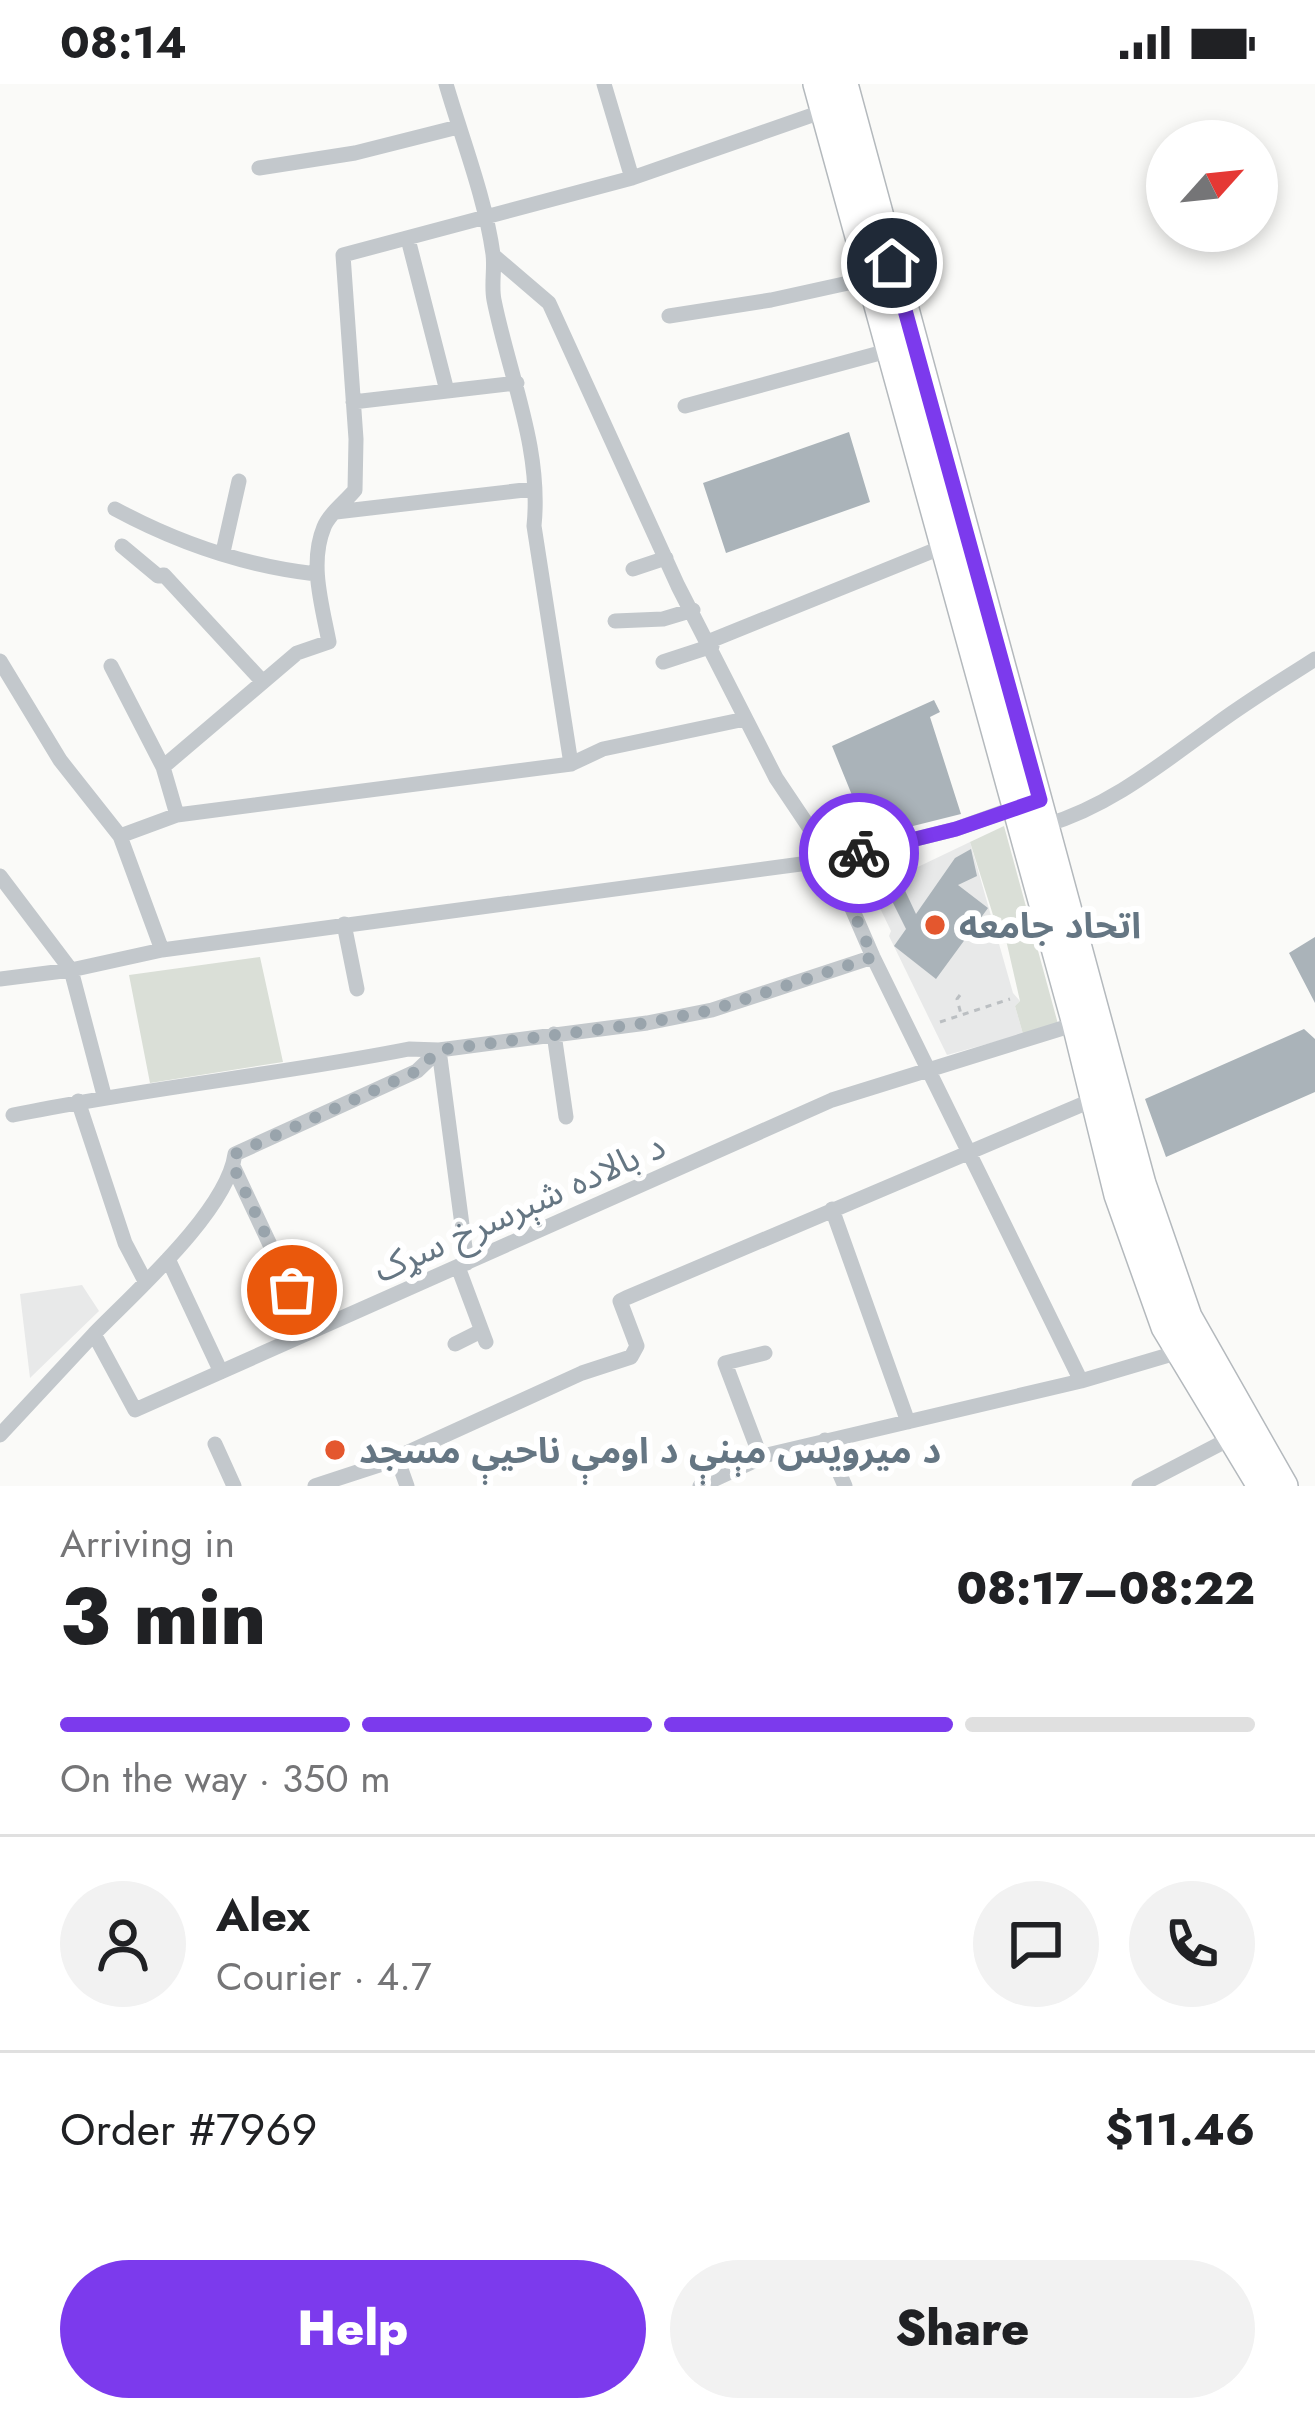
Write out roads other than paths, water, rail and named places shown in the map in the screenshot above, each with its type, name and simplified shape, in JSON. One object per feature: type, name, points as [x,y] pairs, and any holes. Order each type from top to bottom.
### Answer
[{"type":"highway","points":[[844,84],[1034,810],[1142,1184],[1188,1317],[1261,1486]]},
{"type":"highway","points":[[820,97],[945,546],[1034,810],[1076,1024],[1118,1195],[1165,1327],[1179,1352],[1284,1486]]},
{"type":"street","points":[[446,84],[494,256],[493,296],[518,383],[534,526],[571,764]]},
{"type":"street","points":[[604,84],[632,178]]},
{"type":"street","points":[[163,767],[297,653],[329,642],[316,574],[325,521],[355,490],[343,255],[632,178],[820,97]]},
{"type":"street","points":[[259,168],[355,152],[458,127]]},
{"type":"street","points":[[408,239],[447,391]]},
{"type":"street","points":[[494,256],[549,302],[666,558],[776,778],[831,860],[873,957],[1081,1381]]},
{"type":"street","points":[[669,316],[871,278]]},
{"type":"street","points":[[685,406],[891,350]]},
{"type":"street","points":[[353,402],[518,383]]},
{"type":"street","points":[[223,552],[239,481]]},
{"type":"street","points":[[336,512],[533,489]]},
{"type":"street","points":[[115,509],[172,540],[316,574]]},
{"type":"street","points":[[122,546],[158,576],[164,575],[263,682]]},
{"type":"street","points":[[664,662],[945,546]]},
{"type":"street","points":[[633,569],[666,558]]},
{"type":"street","points":[[615,621],[663,619],[693,610]]},
{"type":"street","points":[[0,979],[71,970],[162,950],[831,860],[1034,810],[1083,814],[1184,752],[1211,727],[1315,659]]},
{"type":"street","points":[[0,661],[60,760],[120,836],[162,950]]},
{"type":"street","points":[[111,666],[163,767],[177,815]]},
{"type":"street","points":[[120,836],[177,815],[571,764],[603,749],[746,719]]},
{"type":"street","points":[[0,876],[71,970],[104,1095]]},
{"type":"street","points":[[344,924],[357,988]]},
{"type":"street","points":[[13,1115],[104,1095],[204,1084],[410,1049],[439,1050],[647,1023],[712,1010],[873,957]]},
{"type":"street","name":"د بالاده شېرسرخ سړک","points":[[94,1334],[135,1410],[832,1100],[1076,1024]]},
{"type":"street","points":[[554,1034],[566,1117]]},
{"type":"street","points":[[0,1435],[168,1258],[223,1189],[235,1154],[417,1071],[439,1050]]},
{"type":"street","points":[[439,1050],[463,1265],[484,1336],[455,1344]]},
{"type":"street","points":[[315,1486],[397,1458],[582,1373],[631,1357],[637,1346],[620,1301],[1095,1100]]},
{"type":"street","points":[[78,1102],[125,1243],[146,1281]]},
{"type":"street","points":[[233,1166],[311,1332]]},
{"type":"street","points":[[832,1209],[908,1422]]},
{"type":"street","points":[[168,1258],[221,1372]]},
{"type":"street","points":[[700,1486],[761,1458],[824,1440],[1081,1381],[1179,1352]]},
{"type":"street","points":[[761,1458],[725,1363],[765,1353]]},
{"type":"street","points":[[1139,1486],[1242,1433]]},
{"type":"street","points":[[824,1440],[845,1486]]},
{"type":"street","points":[[215,1444],[234,1486]]},
{"type":"street","points":[[397,1458],[407,1486]]},
{"type":"place","name":"اتحاد جامعه","points":[[935,925]]},
{"type":"place","name":"د ميرویس مېنې د اومې ناحيې مسجد","points":[[335,1450]]}]
